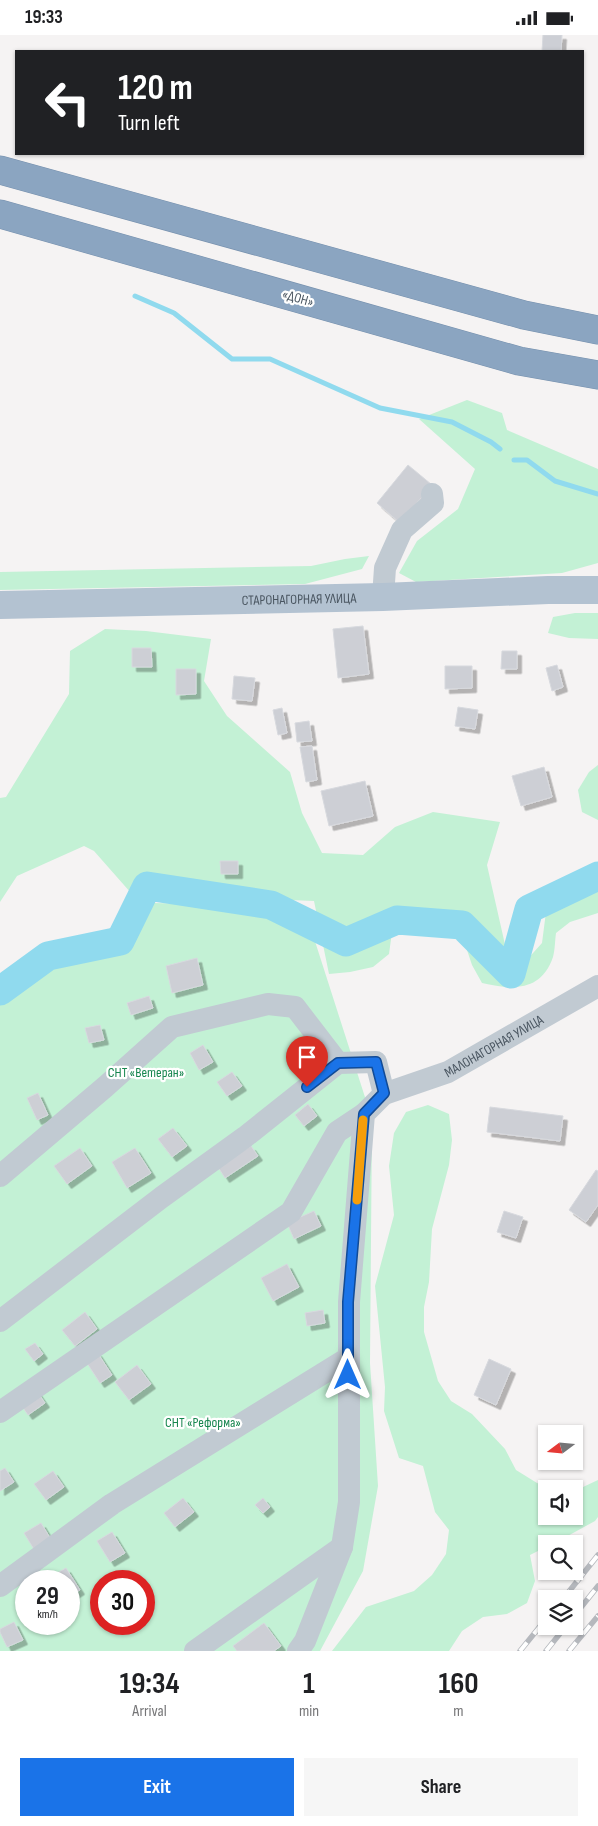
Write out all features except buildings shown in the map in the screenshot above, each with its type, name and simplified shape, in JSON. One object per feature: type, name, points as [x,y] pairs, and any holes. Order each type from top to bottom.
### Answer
[{"type":"highway","points":[[0,170],[524,315],[598,330]]},
{"type":"highway","name":"«ДОН»","points":[[0,214],[519,361],[598,375]]},
{"type":"main road","name":"СТАРОНАГОРНАЯ УЛИЦА","points":[[0,605],[383,597],[548,590],[598,590]]},
{"type":"street","points":[[383,597],[385,568],[402,529],[432,503],[432,495]]},
{"type":"street","name":"МАЛОНАГОРНАЯ УЛИЦА","points":[[384,1093],[448,1073],[598,986]]},
{"type":"street","points":[[0,1176],[172,1027],[268,1004],[295,1007],[338,1063]]},
{"type":"street","points":[[0,1321],[162,1197],[245,1137],[338,1063],[376,1062],[384,1093],[364,1114],[337,1132],[291,1212],[0,1411]]},
{"type":"street","points":[[298,1651],[305,1641],[342,1547],[349,1502],[348,1302],[364,1114]]},
{"type":"street","points":[[0,1586],[112,1504],[348,1358]]},
{"type":"street","points":[[194,1651],[342,1547]]},
{"type":"green space","points":[[467,400],[502,413],[507,430],[598,469],[598,563],[562,573],[416,582],[399,573],[417,541],[458,509],[475,469],[419,419]]},
{"type":"green space","points":[[369,556],[362,569],[305,584],[0,590],[0,572],[311,566]]},
{"type":"green space","points":[[575,613],[598,613],[598,639],[569,638],[548,633],[553,617]]},
{"type":"green space","points":[[105,629],[146,631],[211,639],[204,681],[227,716],[290,772],[302,813],[322,853],[363,855],[395,827],[433,812],[500,822],[487,865],[506,949],[524,963],[542,943],[546,912],[585,893],[598,889],[598,913],[570,922],[556,933],[553,957],[541,977],[524,986],[504,987],[482,983],[472,965],[465,944],[449,929],[431,919],[408,918],[392,932],[389,954],[373,967],[329,974],[314,901],[131,893],[94,851],[84,846],[17,876],[0,902],[0,798],[6,797],[69,694],[70,651]]},
{"type":"green space","points":[[598,765],[598,820],[582,812],[578,790],[589,772]]},
{"type":"green space","points":[[154,903],[304,907],[372,1119],[370,1363],[378,1486],[363,1571],[320,1651],[0,1651],[0,992]]},
{"type":"green space","points":[[428,1105],[449,1114],[452,1140],[449,1165],[432,1229],[429,1282],[424,1307],[424,1332],[438,1381],[451,1401],[472,1414],[505,1449],[516,1470],[538,1483],[538,1525],[583,1525],[583,1487],[598,1480],[598,1517],[595,1521],[569,1535],[538,1535],[538,1551],[530,1555],[535,1581],[527,1603],[507,1614],[483,1617],[462,1631],[449,1651],[332,1651],[366,1607],[414,1591],[432,1575],[446,1554],[449,1530],[435,1512],[423,1466],[399,1458],[384,1411],[385,1387],[375,1286],[394,1215],[389,1166],[394,1133],[406,1112]]},
{"type":"waterway","points":[[135,296],[174,313],[232,359],[270,359],[380,408],[452,422],[491,442],[500,449]]},
{"type":"waterway","points":[[514,460],[527,460],[555,481],[598,494]]},
{"type":"waterway","points":[[0,991],[48,956],[120,941],[147,886],[271,905],[346,942],[397,920],[462,925],[511,974],[529,909],[598,876]]},
{"type":"railway","points":[[570,1590],[598,1555]]},
{"type":"railway","points":[[583,1605],[598,1586]]},
{"type":"railway","points":[[569,1651],[598,1616]]},
{"type":"railway","points":[[520,1651],[538,1629]]},
{"type":"railway","points":[[546,1651],[559,1635]]},
{"type":"slow traffic","points":[[357,1200],[363,1120]]},
{"type":"route","points":[[307,1087],[338,1063],[376,1062],[384,1093],[364,1114],[348,1302],[348,1375]]},
{"type":"park label","name":"СНТ «Ветеран»","points":[[146,1072]]},
{"type":"park label","name":"СНТ «Реформа»","points":[[203,1422]]}]
